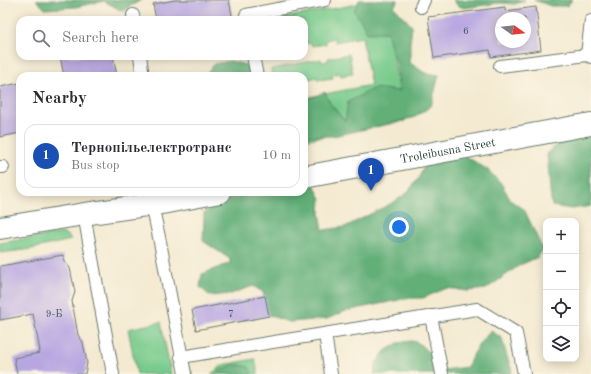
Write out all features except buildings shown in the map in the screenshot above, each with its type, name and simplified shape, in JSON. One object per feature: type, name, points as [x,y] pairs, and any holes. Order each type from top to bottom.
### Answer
[{"type":"street","name":"Troleibusna Street","points":[[308,176],[591,124]]},
{"type":"street","points":[[0,228],[161,199],[186,196]]},
{"type":"lane","points":[[246,16],[325,0]]},
{"type":"lane","points":[[500,66],[589,56],[591,21]]},
{"type":"lane","points":[[141,60],[143,72]]},
{"type":"lane","points":[[254,60],[256,72]]},
{"type":"lane","points":[[161,199],[160,242],[185,374]]},
{"type":"lane","points":[[84,214],[114,374]]},
{"type":"lane","points":[[182,357],[477,309],[516,333],[524,374]]},
{"type":"lane","points":[[431,316],[442,374]]},
{"type":"lane","points":[[325,334],[331,374]]},
{"type":"green space","points":[[36,0],[141,0],[122,11],[104,1],[76,7],[45,9]]},
{"type":"green space","points":[[359,0],[398,0],[394,7],[412,26],[410,63],[425,73],[439,75],[431,106],[415,117],[389,124],[333,136],[308,136],[308,99],[325,92],[330,103],[345,121],[348,102],[374,88],[400,91],[396,63],[387,32],[367,33],[362,22],[354,11]]},
{"type":"green space","points":[[382,0],[405,121],[308,139],[308,97],[371,85],[362,37],[335,42],[334,38],[326,40],[326,44],[312,46],[311,43],[308,43],[308,16],[294,16]]},
{"type":"green space","points":[[453,0],[525,0],[515,4],[499,3],[464,8],[457,5]]},
{"type":"green space","points":[[534,0],[572,0],[567,6],[551,6]]},
{"type":"green space","points":[[349,54],[353,74],[341,76],[340,73],[332,75],[333,78],[318,80],[317,77],[309,79],[308,82],[308,72],[271,72],[271,69],[321,59],[322,62],[328,61],[328,58]]},
{"type":"green space","points":[[230,61],[246,65],[251,72],[208,72],[214,64]]},
{"type":"green space","points":[[591,133],[591,206],[572,209],[552,206],[547,154],[559,141]]},
{"type":"green space","points":[[464,155],[488,170],[501,183],[511,201],[524,209],[543,250],[538,257],[520,265],[486,289],[468,291],[447,288],[423,298],[408,298],[346,311],[327,319],[289,322],[268,315],[263,292],[253,286],[231,294],[210,296],[200,287],[202,274],[230,263],[230,259],[203,241],[204,213],[230,196],[308,196],[308,182],[314,184],[321,199],[320,213],[323,230],[345,227],[394,202],[406,194],[418,179],[425,165]]},
{"type":"green space","points":[[61,233],[67,235],[71,240],[31,249],[0,253],[0,243]]},
{"type":"green space","points":[[161,322],[171,374],[137,374],[128,329]]},
{"type":"green space","points":[[491,331],[502,338],[512,371],[510,374],[374,374],[376,363],[385,351],[398,343],[411,341],[417,342],[424,348],[443,370],[467,367],[478,345]]},
{"type":"green space","points":[[255,359],[258,374],[211,374],[223,365]]},
{"type":"green space","points":[[233,365],[249,367],[252,374],[216,374],[219,371]]},
{"type":"place","name":"Тернопільелектротранс","points":[[371,191]]}]
